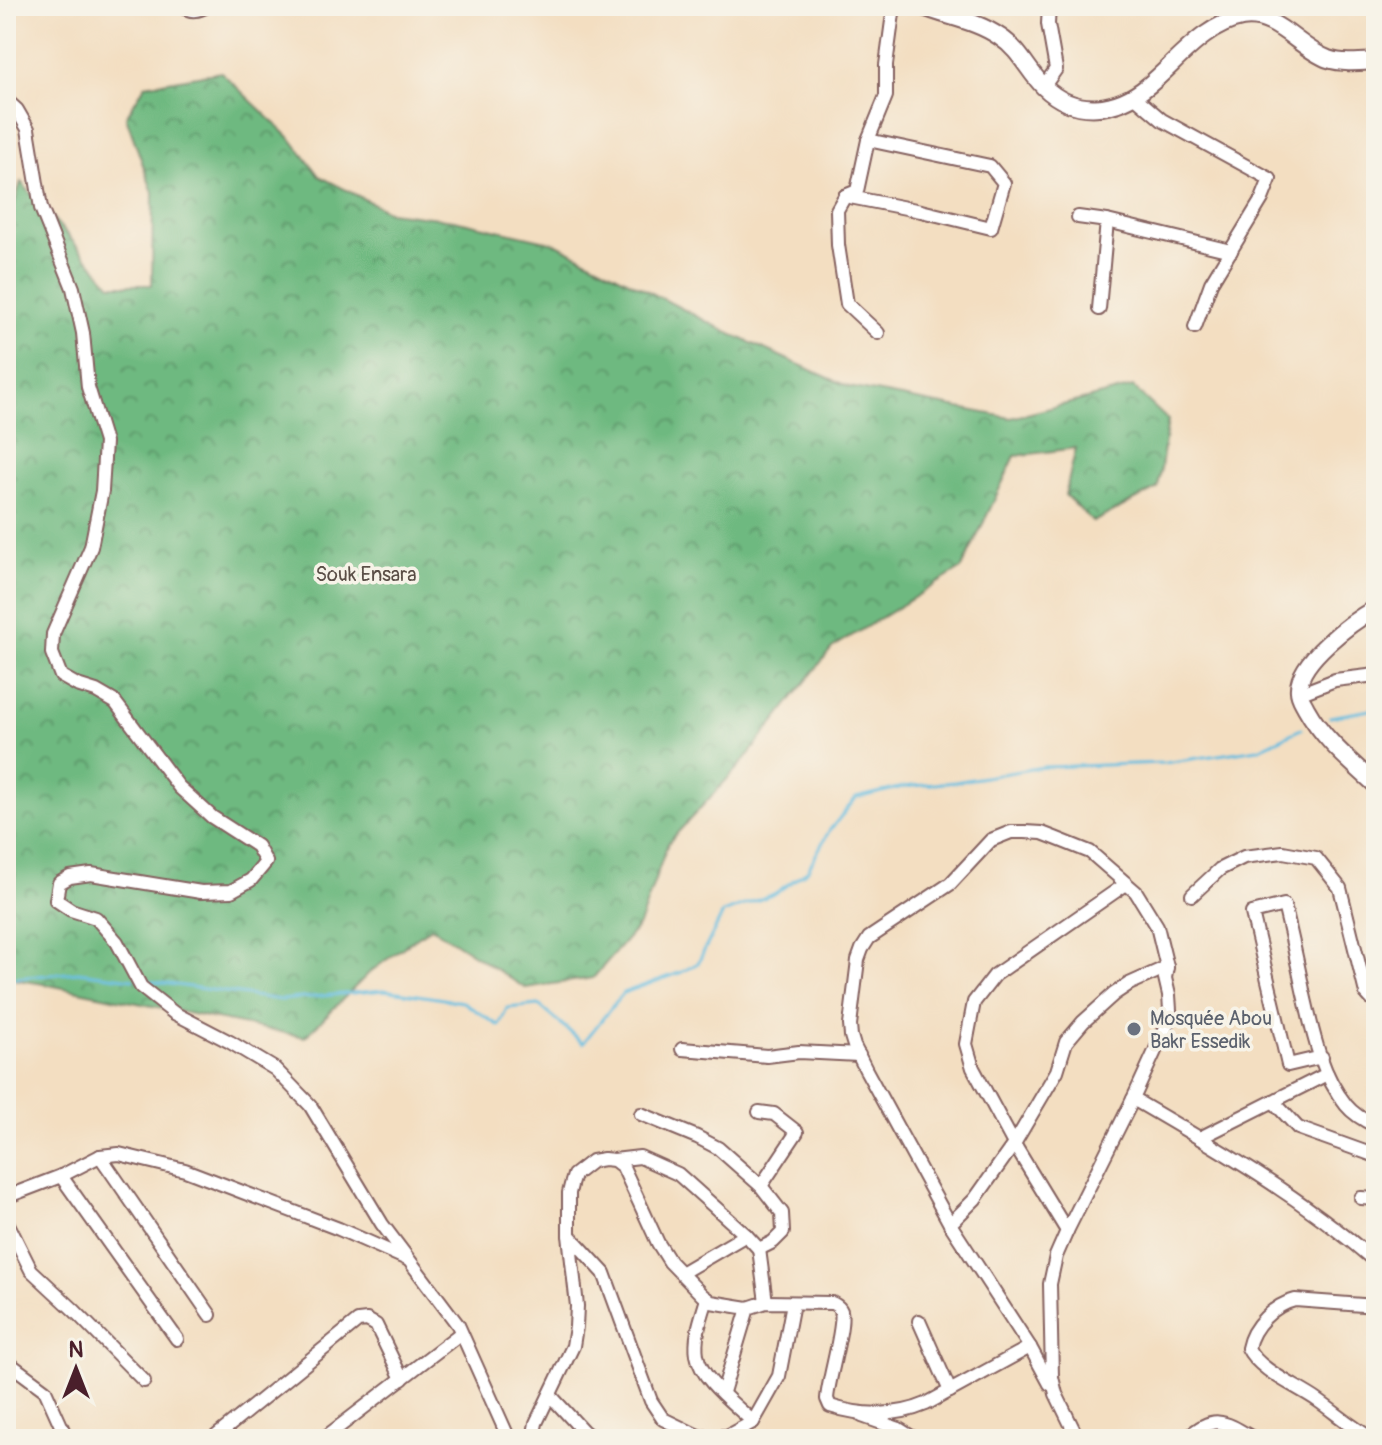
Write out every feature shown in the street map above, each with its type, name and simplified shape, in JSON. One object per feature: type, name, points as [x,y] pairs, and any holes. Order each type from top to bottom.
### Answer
[{"type":"main road","points":[[921,6],[980,25],[1003,38],[1019,53],[1044,86],[1062,101],[1084,108],[1104,108],[1134,96],[1204,36],[1224,24],[1244,18],[1276,24],[1309,50],[1330,60],[1353,63],[1376,61]]},
{"type":"main road","points":[[1376,608],[1314,657],[1299,682],[1299,694],[1313,720],[1333,746],[1376,785]]},
{"type":"street","points":[[184,6],[197,11],[207,6]]},
{"type":"street","points":[[878,333],[847,304],[838,245],[837,210],[845,196],[857,191],[868,140],[886,96],[886,65],[894,6]]},
{"type":"street","points":[[1044,86],[1056,69],[1048,24],[1049,6]]},
{"type":"street","points":[[1134,96],[1162,120],[1270,179],[1262,199],[1211,283],[1195,327]]},
{"type":"street","points":[[6,100],[17,110],[28,129],[41,208],[73,288],[83,333],[88,387],[105,442],[102,491],[91,547],[53,634],[52,653],[61,676],[115,702],[179,787],[212,817],[257,846],[266,862],[251,880],[231,891],[201,892],[91,874],[70,877],[59,883],[56,900],[71,910],[96,918],[117,942],[141,987],[174,1013],[275,1069],[310,1105],[382,1224],[458,1325],[509,1439]]},
{"type":"street","points":[[845,196],[991,228],[1004,183],[990,166],[868,140]]},
{"type":"street","points":[[1078,217],[1231,251]]},
{"type":"street","points":[[1099,309],[1107,221]]},
{"type":"street","points":[[1299,694],[1335,680],[1376,675]]},
{"type":"street","points":[[1056,1394],[1051,1366],[1050,1284],[1056,1256],[1167,1025],[1170,1010],[1165,978],[1167,967],[1157,926],[1136,892],[1090,852],[1042,833],[1011,832],[991,840],[950,884],[869,938],[858,960],[851,1036],[950,1224],[1030,1347],[1078,1439]]},
{"type":"street","points":[[1192,895],[1220,869],[1244,857],[1283,852],[1316,858],[1340,888],[1366,993],[1376,1004]]},
{"type":"street","points":[[1067,1231],[1014,1144],[973,1068],[966,1044],[974,1002],[995,975],[1126,884]]},
{"type":"street","points":[[1322,1057],[1288,1065],[1252,913],[1284,905],[1312,1030],[1322,1057],[1327,1074],[1348,1107],[1376,1126]]},
{"type":"street","points":[[950,1224],[975,1199],[1014,1144],[1057,1071],[1066,1042],[1074,1032],[1114,994],[1167,967]]},
{"type":"street","points":[[682,1049],[767,1056],[799,1052],[859,1055]]},
{"type":"street","points":[[1200,1138],[1327,1074]]},
{"type":"street","points":[[1133,1099],[1292,1195],[1376,1262]]},
{"type":"street","points":[[1273,1101],[1298,1128],[1376,1156]]},
{"type":"street","points":[[759,1112],[774,1114],[797,1132],[761,1186]]},
{"type":"street","points":[[641,1114],[718,1148],[761,1186],[782,1213],[783,1232],[759,1249]]},
{"type":"street","points":[[6,1197],[61,1176],[100,1156],[119,1154],[185,1170],[339,1229],[410,1260]]},
{"type":"street","points":[[100,1156],[210,1315]]},
{"type":"street","points":[[533,1439],[536,1423],[573,1346],[577,1306],[569,1235],[569,1193],[574,1175],[592,1161],[640,1157],[678,1174],[759,1249],[766,1302]]},
{"type":"street","points":[[614,1160],[623,1167],[670,1262],[707,1299],[748,1308],[766,1302],[832,1303],[838,1306],[841,1312],[839,1329],[827,1399],[830,1406],[899,1429],[915,1439]]},
{"type":"street","points":[[61,1176],[177,1339]]},
{"type":"street","points":[[1361,1198],[1376,1199]]},
{"type":"street","points":[[6,1220],[31,1270],[144,1381]]},
{"type":"street","points":[[569,1235],[604,1273],[651,1401],[663,1419],[700,1437],[727,1436],[753,1422],[779,1376],[793,1303]]},
{"type":"street","points":[[681,1273],[746,1235]]},
{"type":"street","points":[[707,1299],[698,1329],[697,1355],[706,1377],[753,1422]]},
{"type":"street","points":[[1373,1439],[1256,1360],[1248,1348],[1259,1326],[1284,1302],[1295,1300],[1376,1306]]},
{"type":"street","points":[[723,1392],[748,1308]]},
{"type":"street","points":[[214,1438],[358,1321],[367,1320],[376,1325],[402,1379]]},
{"type":"street","points":[[919,1321],[950,1391]]},
{"type":"street","points":[[323,1439],[461,1333]]},
{"type":"street","points":[[847,1411],[872,1414],[911,1411],[1030,1347]]},
{"type":"street","points":[[6,1361],[45,1390],[67,1439]]},
{"type":"street","points":[[550,1395],[593,1439]]},
{"type":"street","points":[[1186,1439],[1210,1421],[1228,1423],[1254,1439]]},
{"type":"green space","name":"Souk Ensara","points":[[221,72],[292,140],[319,176],[389,212],[454,220],[555,243],[731,334],[849,387],[1011,418],[1133,387],[1168,420],[1158,488],[1093,522],[1065,495],[1076,448],[1015,456],[962,568],[832,648],[742,763],[668,843],[639,925],[593,978],[525,988],[431,927],[370,972],[305,1037],[6,978],[6,231],[21,182],[111,285],[152,285],[153,193],[126,117],[145,85]]},
{"type":"waterway","points":[[1330,717],[1376,709]]},
{"type":"waterway","points":[[141,980],[281,1000],[384,990],[463,1002],[499,1026],[507,1008],[539,1005],[583,1043],[623,993],[682,972],[698,963],[723,913],[774,894],[807,871],[829,831],[856,798],[903,787],[955,782],[1043,767],[1165,763],[1258,749],[1301,729]]},
{"type":"waterway","points":[[6,979],[78,972],[133,979]]},
{"type":"place","name":"Mosquée Abou Bakr Essedik","points":[[1134,1029]]}]
